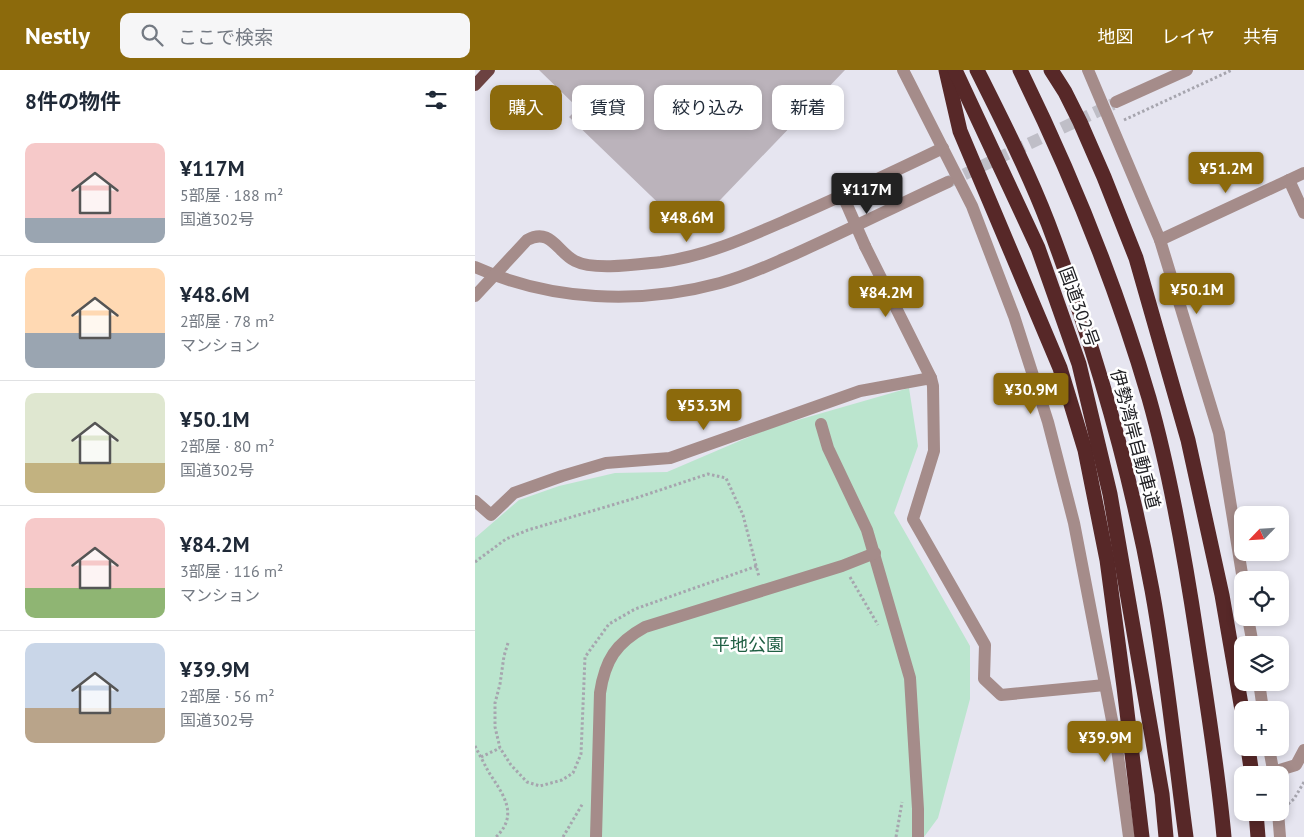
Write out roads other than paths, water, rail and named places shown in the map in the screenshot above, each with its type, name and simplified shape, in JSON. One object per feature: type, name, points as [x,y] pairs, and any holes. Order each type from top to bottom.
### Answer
[{"type":"highway","points":[[946,70],[961,130],[1060,368],[1085,450],[1107,560],[1142,837]]},
{"type":"highway","name":"国道302号","points":[[955,70],[1038,248],[1079,364],[1110,494],[1162,794],[1166,837]]},
{"type":"highway","name":"伊勢湾岸自動車道","points":[[977,70],[1007,131],[1047,222],[1082,319],[1111,412],[1152,591],[1186,837]]},
{"type":"highway","points":[[1022,70],[1049,121],[1093,227],[1125,314],[1154,404],[1193,584],[1213,713],[1229,837]]},
{"type":"highway","name":"伊勢湾岸自動車道","points":[[1022,70],[1082,206],[1119,304],[1149,400],[1169,482],[1188,580],[1208,707],[1224,837]]},
{"type":"highway","points":[[1051,70],[1065,92],[1104,177],[1137,258],[1188,440],[1222,596],[1240,701]]},
{"type":"highway","points":[[1257,821],[1258,837]]},
{"type":"main road","points":[[475,86],[489,70]]},
{"type":"street","points":[[903,70],[972,206],[1014,316],[1048,422],[1073,523],[1116,741],[1129,837]]},
{"type":"street","points":[[1088,70],[1160,240],[1219,433],[1242,571]]},
{"type":"street","points":[[1116,102],[1187,70]]},
{"type":"street","points":[[475,296],[527,240],[535,236],[547,237],[569,257],[580,263],[599,266],[663,262],[703,254],[729,245],[843,196],[943,148]]},
{"type":"street","points":[[1160,240],[1304,173]]},
{"type":"street","points":[[1289,180],[1304,213]]},
{"type":"street","points":[[475,267],[493,275],[538,288],[576,294],[607,297],[661,294],[711,285],[767,267],[948,182]]},
{"type":"street","points":[[843,196],[865,246],[931,378],[933,386],[934,451],[913,519],[985,645],[984,680],[1001,696],[1105,685]]},
{"type":"street","points":[[475,501],[491,515],[514,493],[562,476],[606,463],[671,458],[860,391],[931,378]]},
{"type":"street","points":[[821,424],[827,448],[867,530],[910,678],[918,837]]},
{"type":"street","points":[[596,837],[600,693],[603,674],[618,646],[631,635],[645,627],[842,566],[875,553]]},
{"type":"street","points":[[1289,767],[1296,765],[1304,750]]},
{"type":"street","points":[[1279,821],[1280,837]]},
{"type":"tunnel","points":[[948,182],[1113,104]]},
{"type":"park label","name":"平地公園","points":[[748,645]]}]
